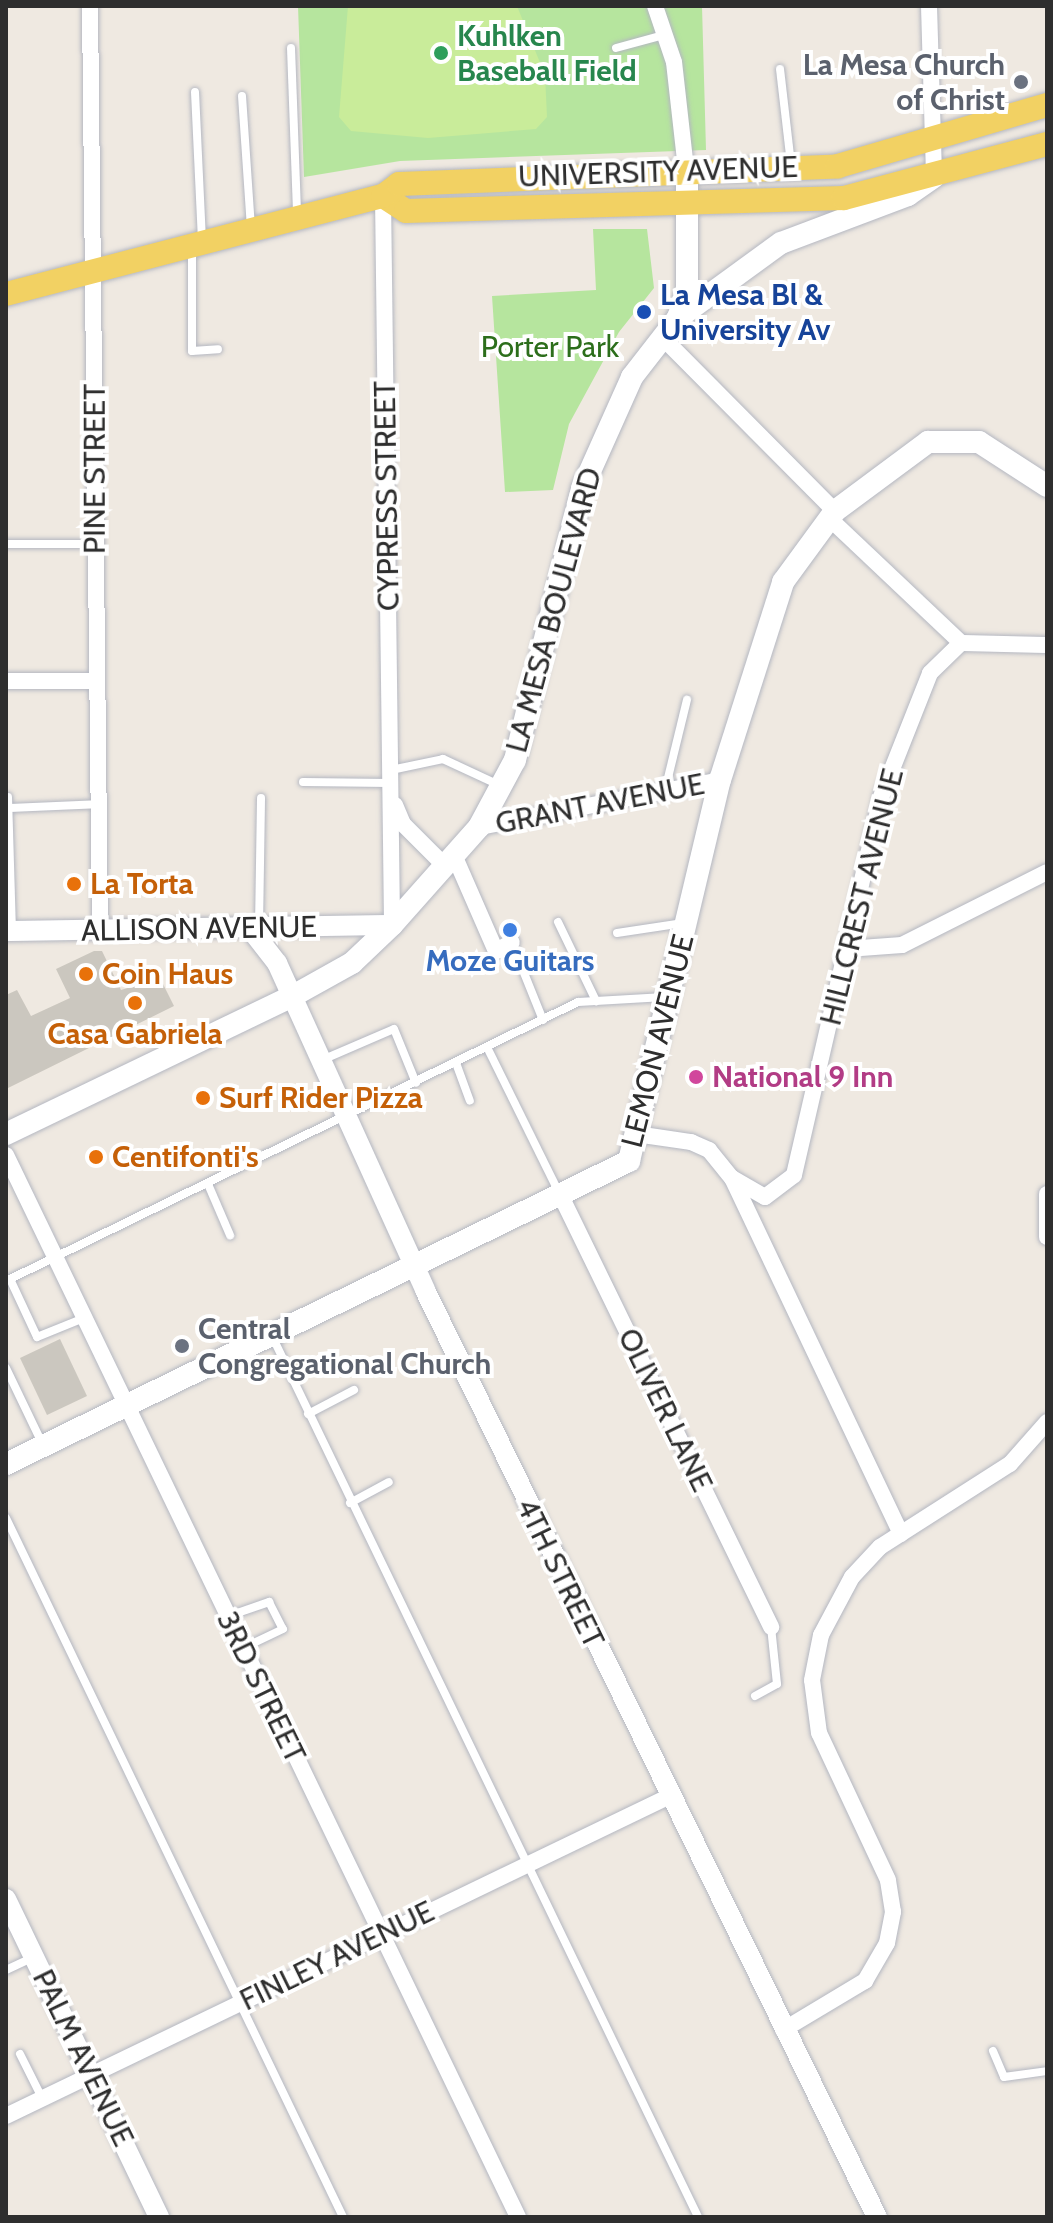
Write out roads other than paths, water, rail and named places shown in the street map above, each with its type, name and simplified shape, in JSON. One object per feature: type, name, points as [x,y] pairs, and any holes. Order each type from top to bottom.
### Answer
[{"type":"main road","points":[[933,139],[1047,105]]},
{"type":"main road","name":"UNIVERSITY AVENUE","points":[[6,294],[383,196],[399,184],[687,177],[838,166],[933,139]]},
{"type":"main road","name":"LA MESA BOULEVARD","points":[[6,1134],[291,997],[352,963],[392,925],[479,827],[515,760],[582,489],[632,377],[678,318],[781,243],[908,195],[934,177],[1047,144]]},
{"type":"main road","name":"LA MESA BOULEVARD","points":[[678,318],[687,291],[687,177]]},
{"type":"main road","name":"UNIVERSITY AVENUE","points":[[383,196],[406,211],[688,208],[844,198],[934,177]]},
{"type":"main road","name":"LEMON AVENUE","points":[[6,1464],[629,1161],[720,780],[783,582],[832,515],[905,452],[940,439],[991,448],[1047,486]]},
{"type":"street","name":"PINE STREET","points":[[90,6],[100,931]]},
{"type":"street","points":[[655,6],[665,35],[687,177]]},
{"type":"street","points":[[929,6],[934,177]]},
{"type":"street","name":"CYPRESS STREET","points":[[383,196],[392,925]]},
{"type":"street","points":[[662,337],[832,515],[961,643],[1047,645]]},
{"type":"street","name":"HILLCREST AVENUE","points":[[732,1178],[765,1197],[790,1182],[881,797],[930,673],[961,643]]},
{"type":"street","points":[[6,681],[96,681]]},
{"type":"street","name":"GRANT AVENUE","points":[[479,827],[720,780]]},
{"type":"street","name":"CYPRESS STREET","points":[[390,783],[403,824],[450,860]]},
{"type":"street","points":[[450,860],[496,951],[512,942]]},
{"type":"street","points":[[847,949],[902,945],[1047,872]]},
{"type":"street","name":"ALLISON AVENUE","points":[[9,931],[392,925]]},
{"type":"street","name":"4TH STREET","points":[[254,927],[322,1060],[413,1265],[668,1797],[877,2217]]},
{"type":"street","name":"HILLCREST AVENUE","points":[[636,1134],[691,1142],[709,1150],[732,1178],[901,1534]]},
{"type":"street","name":"3RD STREET","points":[[6,1155],[226,1617],[383,1934],[518,2217]]},
{"type":"street","name":"OLIVER LANE","points":[[560,1194],[771,1627]]},
{"type":"street","points":[[1047,1194],[1047,1237]]},
{"type":"street","points":[[783,2030],[855,1991],[887,1943],[888,1880],[819,1733],[812,1680],[821,1635],[852,1577],[901,1534],[1010,1464],[1047,1422]]},
{"type":"street","name":"FINLEY AVENUE","points":[[6,2116],[668,1797]]},
{"type":"street","name":"PALM AVENUE","points":[[6,1899],[159,2217]]},
{"type":"lane","points":[[616,48],[665,35]]},
{"type":"lane","points":[[291,48],[297,217]]},
{"type":"lane","points":[[780,69],[791,169]]},
{"type":"lane","points":[[195,92],[197,243],[192,351],[218,349]]},
{"type":"lane","points":[[242,96],[251,228]]},
{"type":"lane","points":[[6,544],[96,544]]},
{"type":"lane","points":[[665,791],[687,700]]},
{"type":"lane","points":[[303,782],[390,783],[443,759],[501,786]]},
{"type":"lane","points":[[8,797],[9,931]]},
{"type":"lane","points":[[254,927],[261,798]]},
{"type":"lane","points":[[8,808],[98,804]]},
{"type":"lane","points":[[558,922],[596,1001]]},
{"type":"lane","points":[[617,933],[688,923]]},
{"type":"lane","points":[[512,942],[543,1020]]},
{"type":"lane","points":[[84,1318],[37,1337],[8,1280],[543,1020],[596,1001],[670,997]]},
{"type":"lane","points":[[322,1060],[394,1029],[416,1083]]},
{"type":"lane","points":[[487,1047],[560,1194]]},
{"type":"lane","points":[[456,1063],[470,1101]]},
{"type":"lane","points":[[208,1184],[230,1235]]},
{"type":"lane","points":[[271,1334],[350,1503],[698,2217]]},
{"type":"lane","points":[[6,1368],[43,1445]]},
{"type":"lane","points":[[308,1414],[354,1390]]},
{"type":"lane","points":[[350,1503],[389,1482]]},
{"type":"lane","points":[[6,1518],[343,2217]]},
{"type":"lane","points":[[226,1617],[264,1600],[283,1629],[242,1649]]},
{"type":"lane","points":[[755,1696],[777,1684],[771,1627]]},
{"type":"lane","points":[[6,1970],[34,1957]]},
{"type":"lane","points":[[993,2051],[1004,2077],[1047,2071]]},
{"type":"lane","points":[[20,2054],[43,2099]]},
{"type":"place","name":"Kuhlken Baseball Field","points":[[441,53]]},
{"type":"place","name":"La Mesa Church of Christ","points":[[1021,82]]},
{"type":"place","name":"La Mesa Bl & University Av","points":[[644,312]]},
{"type":"place","name":"La Torta","points":[[74,884]]},
{"type":"place","name":"Moze Guitars","points":[[510,930]]},
{"type":"place","name":"Coin Haus","points":[[86,974]]},
{"type":"place","name":"Casa Gabriela","points":[[135,1003]]},
{"type":"place","name":"National 9 Inn","points":[[696,1077]]},
{"type":"place","name":"Surf Rider Pizza","points":[[203,1098]]},
{"type":"place","name":"Centifonti's","points":[[96,1157]]},
{"type":"place","name":"Central Congregational Church","points":[[182,1346]]},
{"type":"park label","name":"Porter Park","points":[[550,347]]}]
